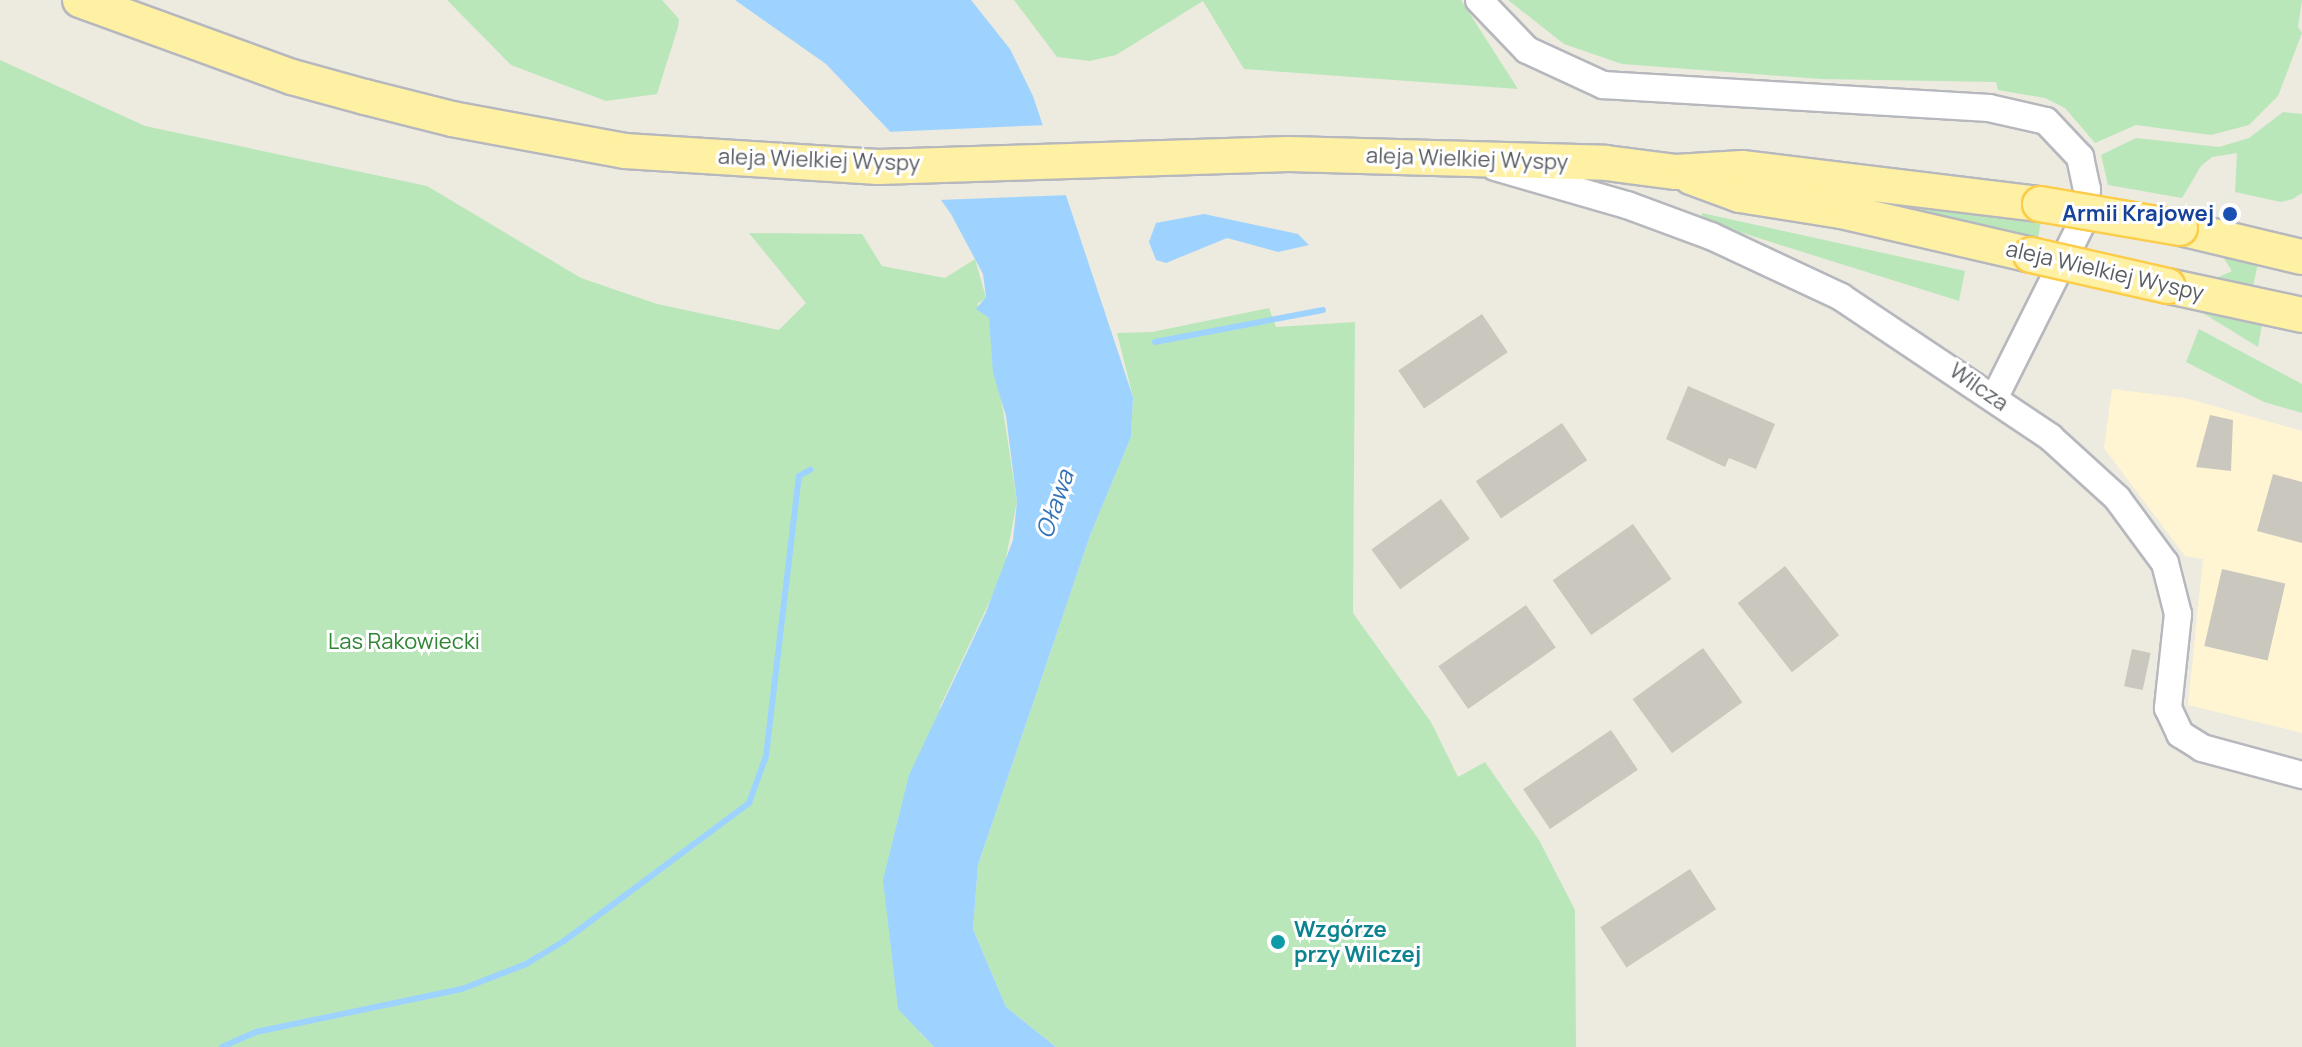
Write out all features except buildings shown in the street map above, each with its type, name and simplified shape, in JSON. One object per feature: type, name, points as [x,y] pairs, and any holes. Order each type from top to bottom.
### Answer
[{"type":"main road","name":"aleja Wielkiej Wyspy","points":[[80,0],[292,77],[452,119],[625,151],[878,167],[1289,154],[1606,163],[1676,172],[1742,168],[2040,204],[2180,228],[2302,257]]},
{"type":"main road","name":"aleja Wielkiej Wyspy","points":[[1676,172],[1740,195],[1841,211],[2302,315]]},
{"type":"street","points":[[1479,0],[1527,50],[1603,85],[1989,108],[2053,126],[2072,143],[2085,172],[2085,217],[1995,397]]},
{"type":"street","name":"Wilcza","points":[[1467,159],[1641,210],[1711,236],[1841,297],[1995,397],[2106,488],[2165,563],[2178,614],[2168,708],[2180,734],[2202,748],[2302,775]]},
{"type":"shaded area","points":[[2112,389],[2185,398],[2302,431],[2302,733],[2188,705],[2203,559],[2185,556],[2104,448]]},
{"type":"green space","points":[[447,0],[662,0],[679,19],[657,94],[606,101],[511,65]]},
{"type":"green space","points":[[1014,0],[1461,0],[1518,89],[1244,69],[1203,1],[1116,55],[1090,61],[1057,57]]},
{"type":"green space","points":[[1508,0],[2302,0],[2298,27],[2302,33],[2278,96],[2249,125],[2211,135],[2136,125],[2095,143],[2065,108],[2045,98],[1998,90],[1996,82],[1821,79],[1622,64],[1564,44]]},
{"type":"green space","name":"Las Rakowiecki","points":[[0,60],[145,126],[427,186],[581,278],[657,304],[779,330],[806,303],[749,233],[862,234],[882,266],[945,278],[975,259],[986,298],[977,304],[989,318],[1017,502],[1003,573],[940,707],[920,1033],[934,1047],[0,1047]]},
{"type":"green space","points":[[2283,112],[2302,114],[2302,193],[2293,199],[2281,202],[2235,192],[2237,153],[2212,157],[2201,166],[2182,198],[2108,185],[2101,155],[2136,138],[2219,147],[2249,138]]},
{"type":"green space","points":[[1712,175],[1959,204],[2041,221],[2038,238],[2032,242]]},
{"type":"green space","points":[[1702,213],[1965,271],[1959,301],[1701,220]]},
{"type":"green space","points":[[2221,254],[2259,259],[2252,290],[2210,281],[2232,271]]},
{"type":"green space","points":[[2187,306],[2263,319],[2258,347],[2206,315]]},
{"type":"green space","points":[[1269,308],[1276,327],[1355,322],[1353,613],[1431,722],[1458,777],[1485,762],[1539,840],[1575,910],[1576,1047],[1056,1047],[1006,1007],[973,929],[978,865],[1091,533],[1131,437],[1133,397],[1117,333],[1152,332]]},
{"type":"green space","points":[[2199,329],[2302,384],[2302,413],[2264,402],[2186,362]]},
{"type":"water","name":"Oława","points":[[735,0],[971,0],[1010,49],[1033,96],[1133,397],[1131,437],[1091,533],[978,865],[973,929],[1006,1007],[1056,1047],[934,1047],[898,1009],[883,880],[909,775],[986,612],[1013,540],[1017,502],[1006,416],[993,373],[989,318],[976,309],[986,297],[983,274],[951,214],[899,141],[826,64]]},
{"type":"water","points":[[1204,214],[1298,234],[1309,245],[1278,252],[1227,238],[1166,263],[1156,260],[1149,242],[1156,223]]},
{"type":"pier","points":[[1047,125],[1070,195],[938,200],[886,132]]},
{"type":"waterway","points":[[1155,342],[1323,310]]},
{"type":"waterway","points":[[222,1047],[256,1032],[462,989],[526,964],[564,941],[749,803],[766,756],[799,476],[810,470]]},
{"type":"place","name":"Armii Krajowej","points":[[2230,214]]},
{"type":"place","name":"Wzgórze przy Wilczej","points":[[1278,942]]}]
